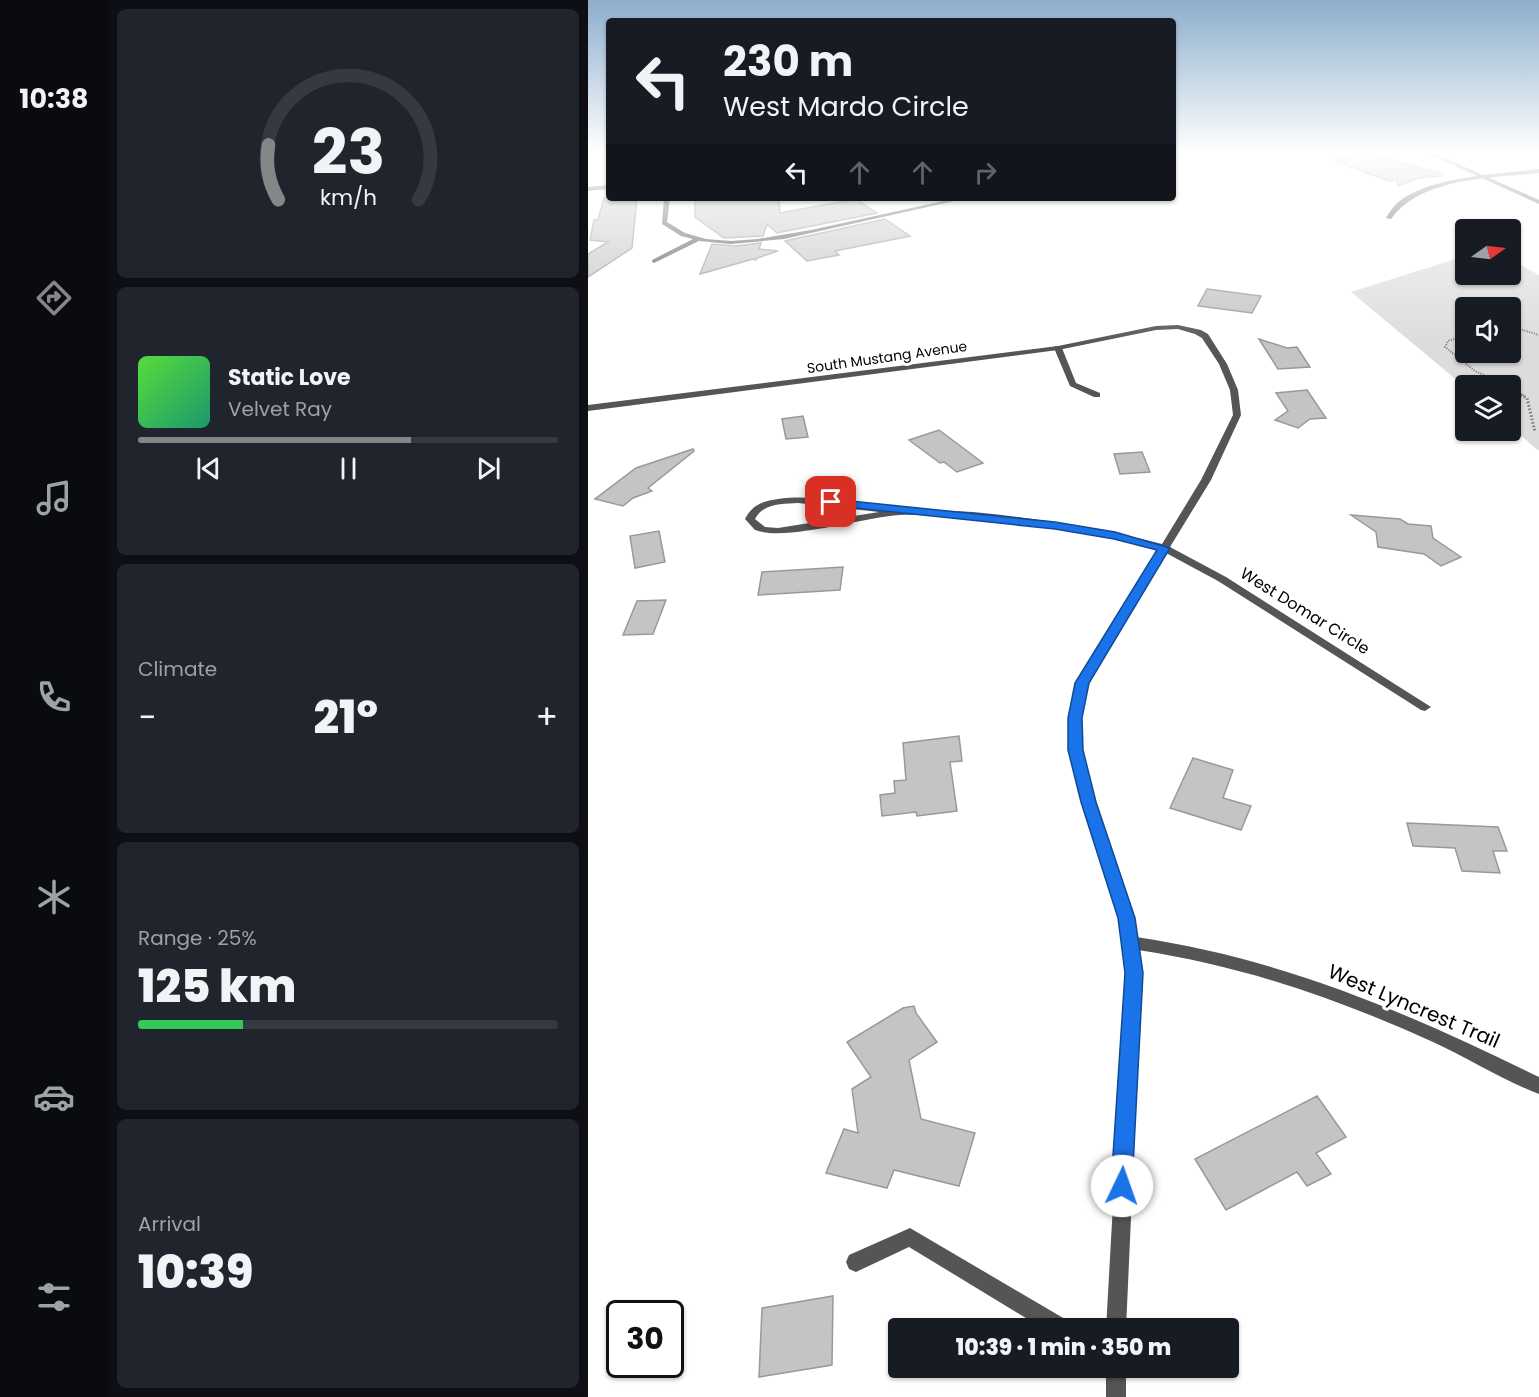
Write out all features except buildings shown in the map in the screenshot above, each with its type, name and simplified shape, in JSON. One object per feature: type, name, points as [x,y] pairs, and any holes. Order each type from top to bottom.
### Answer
[{"type":"street","points":[[665,216],[664,223],[682,235],[736,242],[775,238],[879,216]]},
{"type":"street","points":[[654,261],[699,239]]},
{"type":"street","name":"South Mustang Avenue","points":[[588,408],[1058,348],[1156,328],[1189,328],[1205,336],[1218,355],[1234,390],[1237,415],[1206,480],[1164,548]]},
{"type":"street","points":[[1058,348],[1073,384],[1097,395]]},
{"type":"street","points":[[798,500],[900,512],[778,531],[762,531],[753,526],[750,519],[751,514],[760,507],[775,502],[798,500]]},
{"type":"street","name":"West Domar Circle","points":[[900,512],[972,515],[1055,525],[1164,548],[1222,579],[1425,707]]},
{"type":"street","points":[[1117,1318],[1134,973],[1126,918],[1086,792],[1076,750],[1075,718],[1082,683],[1164,548]]},
{"type":"street","name":"West Lyncrest Trail","points":[[1130,942],[1170,947],[1289,976],[1381,1010],[1539,1086]]},
{"type":"street","points":[[856,1262],[910,1237],[1045,1318]]},
{"type":"street","points":[[1116,1378],[1116,1397]]},
{"type":"path","points":[[1521,329],[1539,335]]},
{"type":"path","points":[[1455,338],[1448,340],[1445,347],[1455,355]]},
{"type":"path","points":[[1465,363],[1483,375]]},
{"type":"path","points":[[1521,394],[1527,398],[1535,432]]},
{"type":"shaded area","points":[[1455,259],[1455,285],[1521,285],[1521,265],[1539,275],[1539,451],[1521,436],[1521,375],[1455,375],[1455,379],[1351,292]]},
{"type":"route","points":[[831,502],[900,512],[972,515],[1055,525],[1164,548],[1106,640],[1082,683],[1075,718],[1076,750],[1088,802],[1126,918],[1134,973],[1122,1186]]}]
